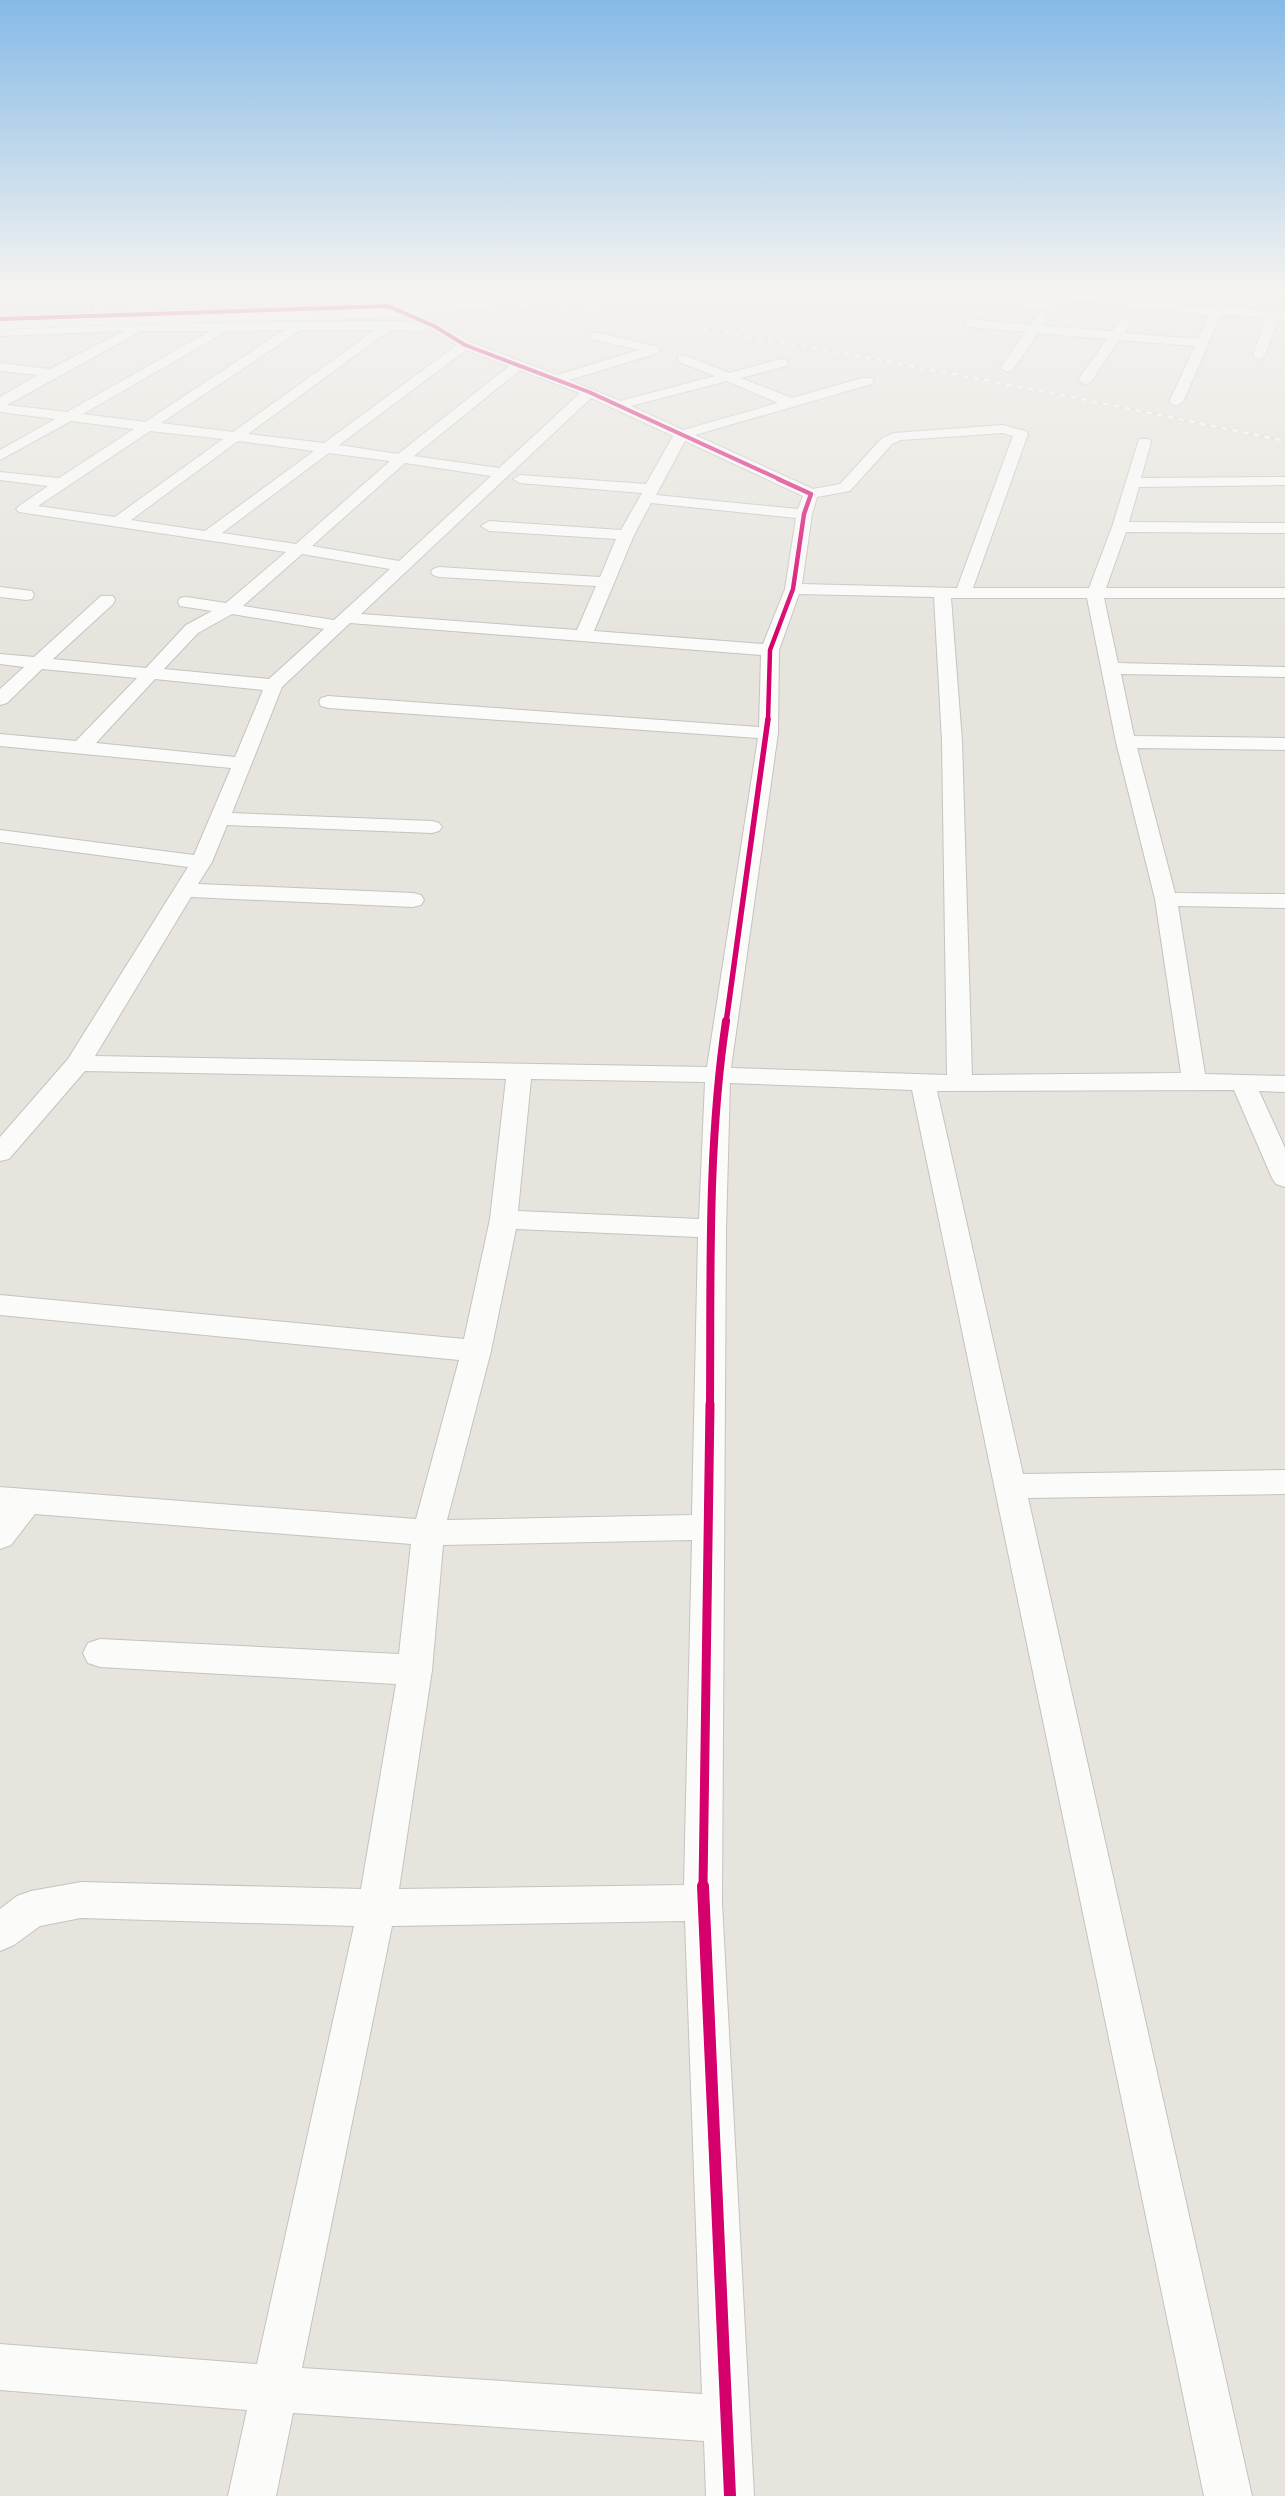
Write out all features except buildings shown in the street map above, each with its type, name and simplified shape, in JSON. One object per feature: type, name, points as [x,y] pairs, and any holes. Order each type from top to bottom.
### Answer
[{"type":"street","points":[[0,456],[85,406]]},
{"type":"street","points":[[179,406],[24,509],[403,566]]},
{"type":"street","points":[[117,523],[279,406]]},
{"type":"street","points":[[208,536],[382,406]]},
{"type":"street","points":[[81,748],[192,629],[228,609],[402,458],[466,406]]},
{"type":"street","points":[[0,1152],[78,1063],[201,862],[271,695],[273,685],[574,406]]},
{"type":"street","points":[[617,406],[681,435],[808,504]]},
{"type":"street","points":[[583,636],[626,535],[647,493],[681,435],[779,406]]},
{"type":"street","points":[[0,408],[327,448],[504,473]]},
{"type":"street","points":[[520,479],[647,493],[808,504],[846,488],[887,441],[899,436],[1003,429],[1021,434],[962,594]]},
{"type":"street","points":[[1144,442],[1120,527],[1095,594],[1126,742],[1166,899],[1194,1081]]},
{"type":"street","points":[[0,490],[8,476],[62,483]]},
{"type":"street","points":[[1132,482],[1285,481]]},
{"type":"street","points":[[730,2496],[703,1903],[712,1229],[718,1075],[768,733],[770,650],[793,589],[808,504]]},
{"type":"street","points":[[489,526],[626,535]]},
{"type":"street","points":[[1120,527],[1285,528]]},
{"type":"street","points":[[439,572],[605,582]]},
{"type":"street","points":[[2,585],[26,595]]},
{"type":"street","points":[[793,589],[962,594],[1285,592]]},
{"type":"street","points":[[942,593],[952,741],[960,1084]]},
{"type":"street","points":[[0,699],[107,600]]},
{"type":"street","points":[[186,602],[228,609],[342,622],[583,636],[770,650]]},
{"type":"street","points":[[0,659],[273,685]]},
{"type":"street","points":[[1111,668],[1285,672]]},
{"type":"street","points":[[328,702],[768,733]]},
{"type":"street","points":[[0,740],[242,763]]},
{"type":"street","points":[[1126,742],[1285,744]]},
{"type":"street","points":[[219,820],[432,827]]},
{"type":"street","points":[[0,836],[201,862]]},
{"type":"street","points":[[184,890],[413,900]]},
{"type":"street","points":[[1166,899],[1285,901]]},
{"type":"street","points":[[78,1063],[718,1075],[960,1084],[1194,1081],[1285,1084]]},
{"type":"street","points":[[252,2496],[377,1908],[415,1670],[428,1533],[476,1350],[504,1220],[519,1071]]},
{"type":"street","points":[[923,1083],[1228,2496]]},
{"type":"street","points":[[1244,1084],[1285,1178]]},
{"type":"street","points":[[504,1220],[712,1229]]},
{"type":"street","points":[[0,1305],[476,1350]]},
{"type":"street","points":[[1011,1486],[1285,1482]]},
{"type":"street","points":[[0,1536],[13,1501],[428,1533],[708,1527]]},
{"type":"street","points":[[100,1653],[415,1670]]},
{"type":"street","points":[[0,1932],[31,1910],[81,1900],[377,1908],[703,1903]]},
{"type":"street","points":[[0,2367],[276,2389],[727,2419]]},
{"type":"railway","points":[[1119,406],[1285,441]]},
{"type":"cycle path","points":[[621,406],[811,494],[804,514],[793,589],[770,650],[768,733],[718,1075],[712,1229],[703,1903],[730,2496]]}]
